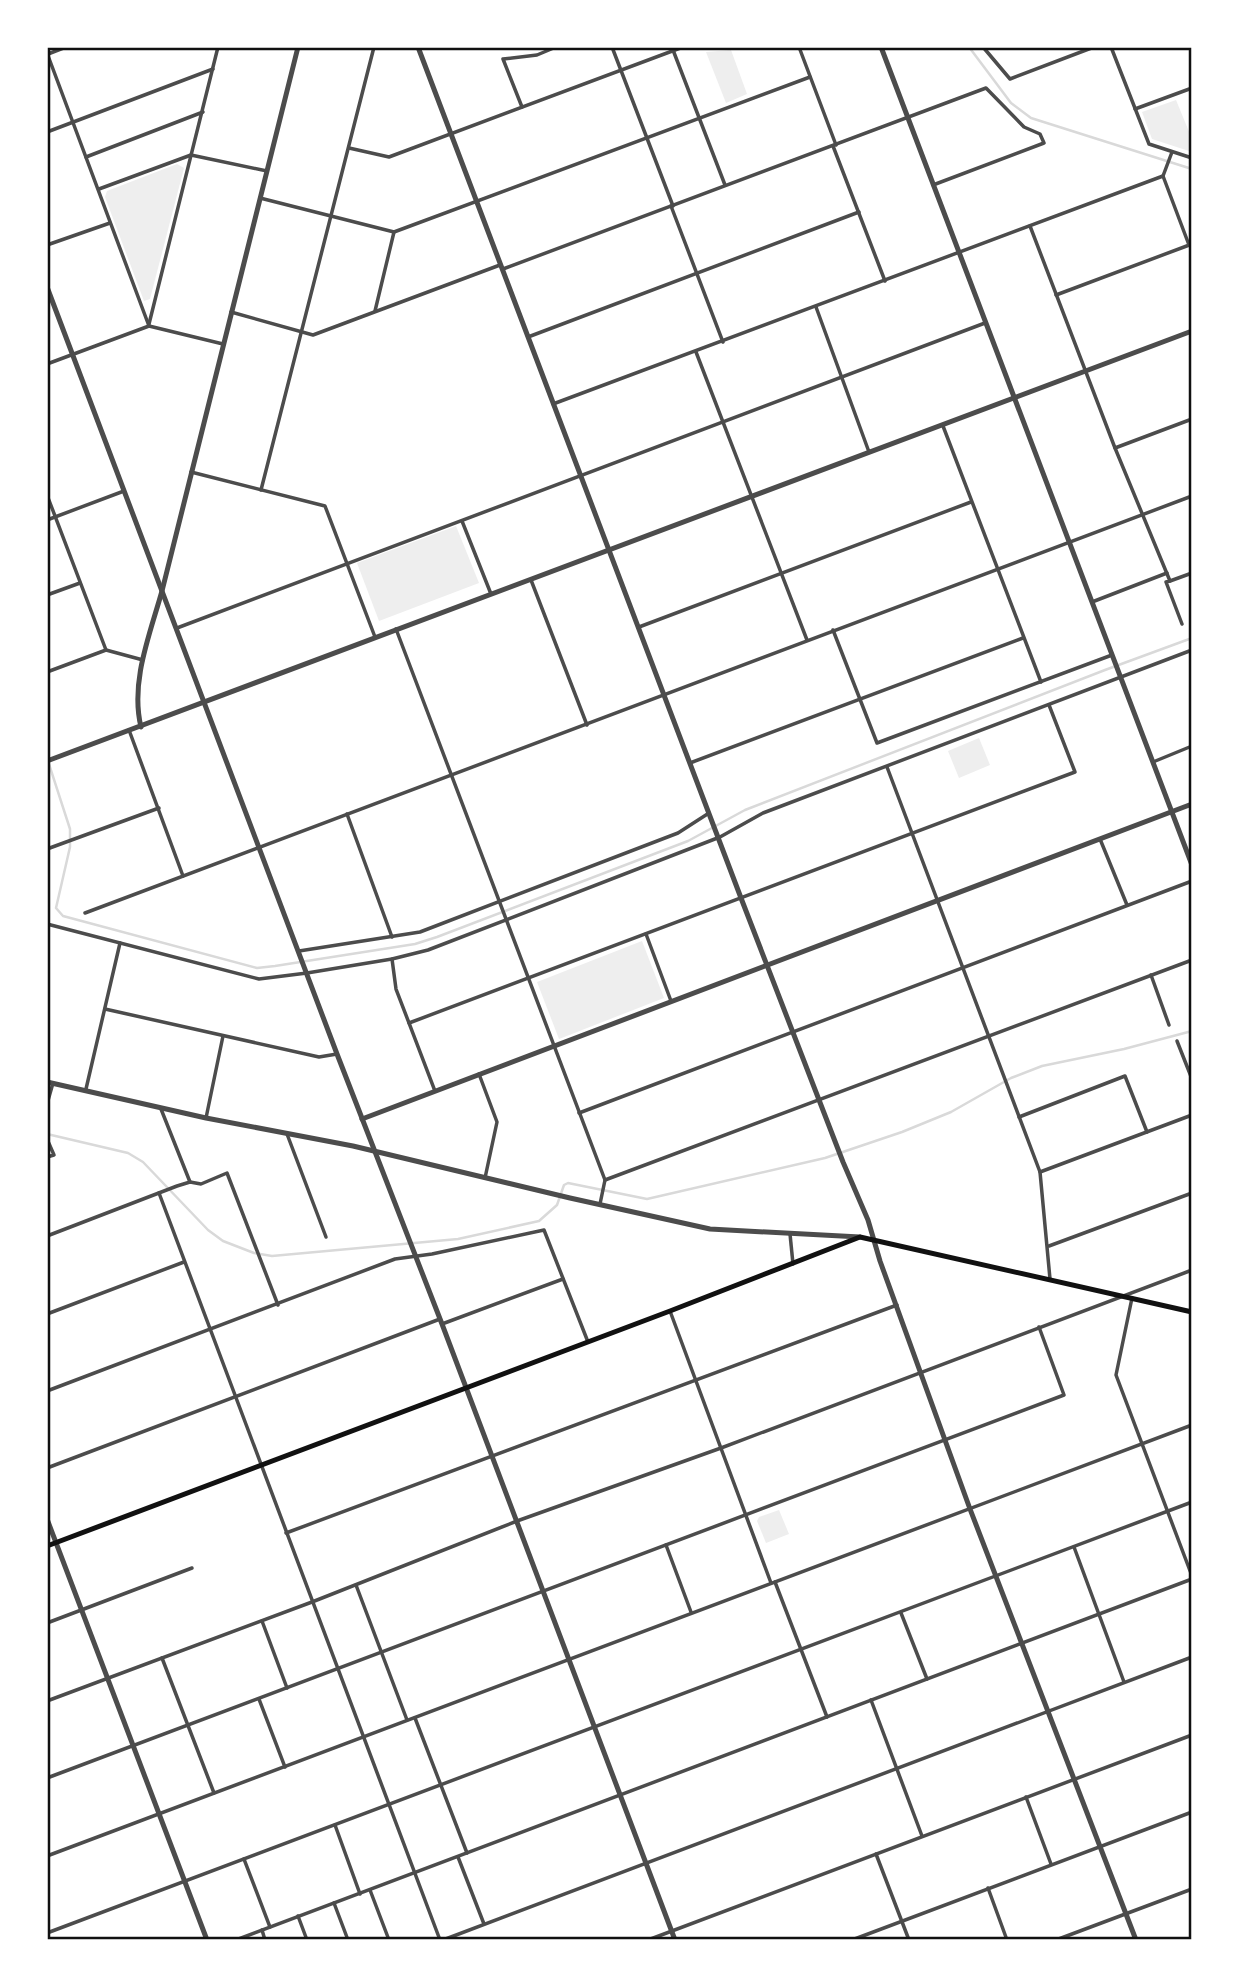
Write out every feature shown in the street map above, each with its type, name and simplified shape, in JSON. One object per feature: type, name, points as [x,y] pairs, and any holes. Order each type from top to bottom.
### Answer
[{"type":"main road","points":[[47,1546],[860,1237],[1192,1311]]},
{"type":"street","points":[[65,47],[48,53],[149,326]]},
{"type":"street","points":[[149,326],[218,47]]},
{"type":"street","points":[[141,727],[137,693],[143,660],[298,47]]},
{"type":"street","points":[[261,490],[374,47]]},
{"type":"street","points":[[418,47],[741,898],[868,1220],[971,1508],[1136,1940]]},
{"type":"street","points":[[522,107],[503,59],[537,55],[556,47]]},
{"type":"street","points":[[612,47],[723,341]]},
{"type":"street","points":[[349,148],[389,157],[683,47]]},
{"type":"street","points":[[799,47],[885,281]]},
{"type":"street","points":[[881,47],[1192,865]]},
{"type":"street","points":[[983,47],[1010,79],[1094,47]]},
{"type":"street","points":[[1111,47],[1149,144],[1192,158]]},
{"type":"street","points":[[673,50],[725,186]]},
{"type":"street","points":[[47,132],[213,69]]},
{"type":"street","points":[[260,198],[394,232],[810,76]]},
{"type":"street","points":[[231,312],[313,335],[672,206],[986,88],[1024,127],[1040,134],[1044,143],[933,185]]},
{"type":"street","points":[[1135,109],[1192,88]]},
{"type":"street","points":[[86,157],[203,112]]},
{"type":"street","points":[[1056,295],[1190,244],[1163,176],[1172,152]]},
{"type":"street","points":[[98,190],[191,155],[267,171]]},
{"type":"street","points":[[554,404],[1163,176]]},
{"type":"street","points":[[528,337],[859,212]]},
{"type":"street","points":[[47,245],[110,223]]},
{"type":"street","points":[[1030,226],[1115,448],[1170,581]]},
{"type":"street","points":[[375,312],[394,232]]},
{"type":"street","points":[[47,287],[675,1940]]},
{"type":"street","points":[[816,307],[869,452]]},
{"type":"street","points":[[177,628],[985,323]]},
{"type":"street","points":[[47,364],[149,326],[223,344]]},
{"type":"street","points":[[47,761],[1192,331]]},
{"type":"street","points":[[696,352],[807,640]]},
{"type":"street","points":[[1115,448],[1192,419]]},
{"type":"street","points":[[942,424],[1041,682]]},
{"type":"street","points":[[191,472],[325,506],[375,638]]},
{"type":"street","points":[[47,520],[124,491]]},
{"type":"street","points":[[47,495],[106,650]]},
{"type":"street","points":[[85,913],[1192,496]]},
{"type":"street","points":[[639,627],[971,502]]},
{"type":"street","points":[[462,520],[491,594]]},
{"type":"street","points":[[1092,602],[1167,573]]},
{"type":"street","points":[[1182,624],[1166,582],[1192,573]]},
{"type":"street","points":[[530,579],[587,725]]},
{"type":"street","points":[[47,595],[80,583]]},
{"type":"street","points":[[396,629],[605,1180],[600,1204]]},
{"type":"street","points":[[833,630],[877,743],[1113,658]]},
{"type":"street","points":[[690,763],[1023,638]]},
{"type":"street","points":[[47,673],[106,650],[143,660]]},
{"type":"street","points":[[47,924],[259,979],[391,959],[428,950],[718,834],[763,813],[1049,705],[1120,675],[1192,650]]},
{"type":"street","points":[[409,1023],[1075,772],[1049,705]]},
{"type":"street","points":[[129,730],[184,876]]},
{"type":"street","points":[[1153,762],[1192,746]]},
{"type":"street","points":[[887,767],[1040,1172],[1050,1281]]},
{"type":"street","points":[[362,1119],[1192,804]]},
{"type":"street","points":[[47,849],[159,808]]},
{"type":"street","points":[[347,814],[392,937]]},
{"type":"street","points":[[300,954],[420,932],[500,904],[678,833],[711,816]]},
{"type":"street","points":[[1100,839],[1127,906]]},
{"type":"street","points":[[579,1113],[1192,881]]},
{"type":"street","points":[[646,934],[671,1002]]},
{"type":"street","points":[[86,1090],[120,943]]},
{"type":"street","points":[[391,959],[396,989],[435,1091]]},
{"type":"street","points":[[605,1180],[1192,960]]},
{"type":"street","points":[[1151,975],[1169,1025]]},
{"type":"street","points":[[105,1009],[319,1057],[337,1054]]},
{"type":"street","points":[[206,1118],[223,1036]]},
{"type":"street","points":[[1177,1041],[1192,1079]]},
{"type":"street","points":[[479,1074],[497,1122],[485,1178]]},
{"type":"street","points":[[1019,1117],[1125,1076],[1147,1132]]},
{"type":"street","points":[[47,1104],[50,1083],[206,1118],[286,1132],[710,1229],[860,1237]]},
{"type":"street","points":[[160,1107],[190,1182]]},
{"type":"street","points":[[1040,1172],[1192,1115]]},
{"type":"street","points":[[286,1132],[326,1237]]},
{"type":"street","points":[[47,1157],[54,1155],[48,1140]]},
{"type":"street","points":[[47,1236],[177,1186],[190,1182],[201,1184],[227,1173],[278,1305]]},
{"type":"street","points":[[161,1193],[260,1465],[441,1940],[1192,1657]]},
{"type":"street","points":[[1048,1246],[1192,1193]]},
{"type":"street","points":[[47,1391],[414,1252],[432,1254],[544,1230],[588,1342]]},
{"type":"street","points":[[790,1232],[793,1264]]},
{"type":"street","points":[[47,1314],[184,1262]]},
{"type":"street","points":[[47,1700],[312,1602],[517,1521],[721,1448],[1192,1270]]},
{"type":"street","points":[[47,1468],[563,1279]]},
{"type":"street","points":[[236,1940],[1192,1578],[1116,1375],[1132,1298]]},
{"type":"street","points":[[286,1533],[898,1306]]},
{"type":"street","points":[[670,1311],[746,1515],[827,1717]]},
{"type":"street","points":[[47,1778],[1065,1395],[1039,1327]]},
{"type":"street","points":[[47,1856],[1192,1425]]},
{"type":"street","points":[[47,1933],[1192,1502]]},
{"type":"street","points":[[47,1519],[207,1940]]},
{"type":"street","points":[[666,1545],[692,1613]]},
{"type":"street","points":[[1074,1547],[1124,1682]]},
{"type":"street","points":[[47,1623],[192,1568]]},
{"type":"street","points":[[356,1585],[407,1720]]},
{"type":"street","points":[[901,1613],[927,1679]]},
{"type":"street","points":[[261,1620],[287,1688]]},
{"type":"street","points":[[162,1657],[214,1793]]},
{"type":"street","points":[[259,1699],[285,1767]]},
{"type":"street","points":[[871,1700],[922,1836]]},
{"type":"street","points":[[415,1717],[467,1853]]},
{"type":"street","points":[[648,1940],[1192,1735]]},
{"type":"street","points":[[1026,1797],[1051,1864]]},
{"type":"street","points":[[852,1940],[1192,1812]]},
{"type":"street","points":[[335,1825],[360,1894]]},
{"type":"street","points":[[876,1854],[909,1940]]},
{"type":"street","points":[[458,1857],[484,1924]]},
{"type":"street","points":[[244,1859],[270,1927]]},
{"type":"street","points":[[988,1888],[1007,1940]]},
{"type":"street","points":[[1056,1940],[1071,1937],[1192,1889]]},
{"type":"street","points":[[370,1890],[389,1940]]},
{"type":"street","points":[[334,1903],[348,1940]]},
{"type":"street","points":[[298,1916],[307,1940]]},
{"type":"street","points":[[262,1930],[265,1940]]},
{"type":"shaded area","points":[[731,50],[747,94],[726,103],[706,52]]},
{"type":"shaded area","points":[[1176,100],[1192,139],[1192,152],[1152,139],[1142,112]]},
{"type":"shaded area","points":[[177,164],[184,168],[150,299],[144,301],[105,197],[107,191]]},
{"type":"shaded area","points":[[456,526],[479,583],[379,621],[357,563]]},
{"type":"shaded area","points":[[979,738],[990,765],[959,778],[948,751]]},
{"type":"shaded area","points":[[642,941],[664,998],[559,1039],[537,982]]},
{"type":"shaded area","points":[[779,1510],[789,1534],[766,1543],[757,1521],[759,1517]]},
{"type":"waterway","points":[[969,47],[1011,103],[1031,118],[1192,169]]},
{"type":"waterway","points":[[48,761],[70,829],[70,847],[56,908],[63,916],[257,968],[415,944],[437,937],[688,841],[745,810],[1192,638]]},
{"type":"waterway","points":[[47,1134],[128,1153],[143,1162],[208,1230],[223,1241],[254,1253],[272,1256],[458,1239],[539,1221],[557,1205],[564,1185],[568,1183],[647,1199],[825,1158],[951,1112],[1011,1078],[1042,1066],[1192,1031]]}]
